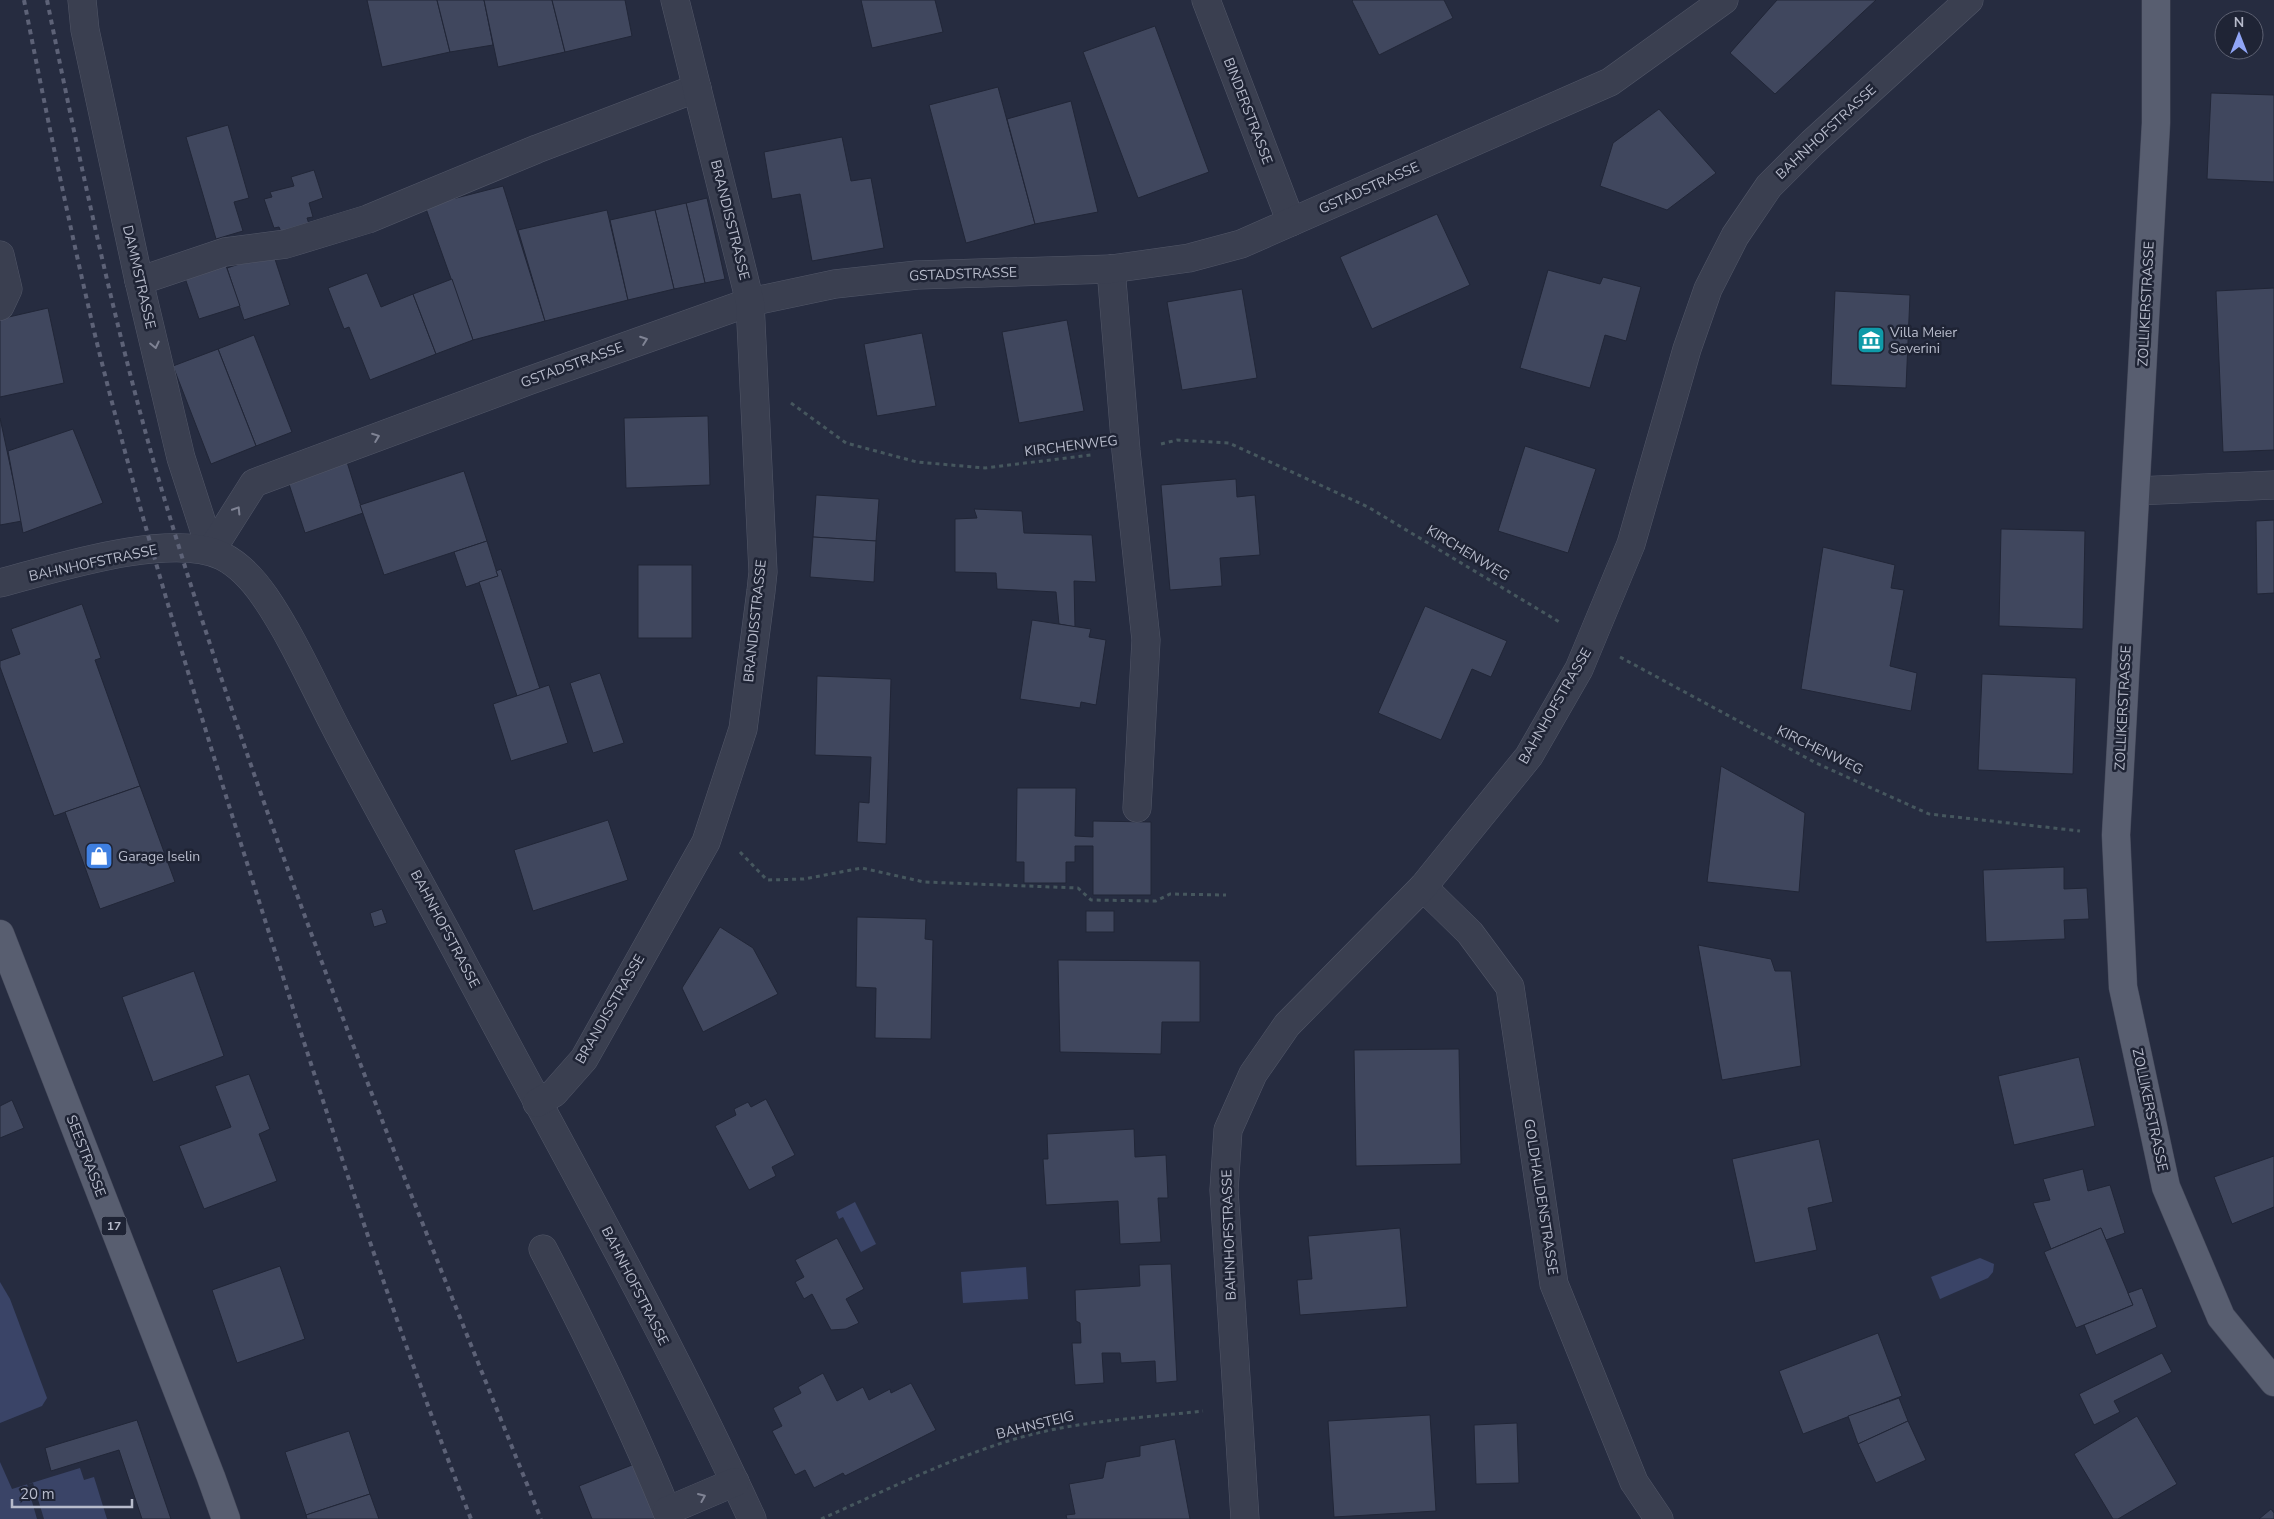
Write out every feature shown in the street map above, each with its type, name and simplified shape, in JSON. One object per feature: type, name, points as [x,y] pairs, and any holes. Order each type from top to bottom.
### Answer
[{"type":"main road","name":"ZOLLIKERSTRASSE","points":[[2156,0],[2156,123],[2116,835],[2123,987],[2166,1188],[2221,1317],[2274,1382]]},
{"type":"main road","name":"SEESTRASSE","points":[[0,934],[208,1468],[226,1519]]},
{"type":"street","name":"DAMMSTRASSE","points":[[82,0],[85,30],[139,280],[181,458],[211,551]]},
{"type":"street","name":"BRANDISSTRASSE","points":[[537,1103],[554,1093],[584,1059],[706,842],[743,729],[763,572],[750,302],[676,0]]},
{"type":"street","name":"BINDERSTRASSE","points":[[1206,0],[1291,222]]},
{"type":"street","name":"GSTADSTRASSE","points":[[211,551],[254,483],[528,381],[750,302],[835,284],[917,274],[1111,269],[1189,258],[1241,244],[1610,82],[1724,0]]},
{"type":"street","name":"BAHNHOFSTRASSE","points":[[1246,1519],[1224,1190],[1228,1130],[1253,1074],[1286,1025],[1423,886],[1529,756],[1579,669],[1631,544],[1690,340],[1708,288],[1735,236],[1769,186],[1812,143],[1969,0]]},
{"type":"street","points":[[139,280],[225,252],[286,244],[368,219],[537,149],[697,88]]},
{"type":"street","points":[[0,255],[8,288],[0,306]]},
{"type":"street","points":[[1111,269],[1126,451],[1146,640],[1137,808]]},
{"type":"street","points":[[2136,491],[2274,485]]},
{"type":"street","name":"BAHNHOFSTRASSE","points":[[0,583],[80,563],[152,549],[187,547],[211,551],[238,566],[252,580],[275,613],[624,1262],[736,1482],[752,1519]]},
{"type":"street","name":"GOLDHALDENSTRASSE","points":[[1423,886],[1470,933],[1510,987],[1554,1284],[1634,1482],[1659,1519]]},
{"type":"street","points":[[543,1249],[573,1306],[669,1515],[736,1482]]},
{"type":"path","name":"KIRCHENWEG","points":[[790,403],[846,443],[917,462],[985,468],[1126,451],[1177,440],[1229,443],[1368,507],[1591,641],[1816,764],[1929,814],[2116,835]]},
{"type":"path","points":[[741,852],[767,880],[804,879],[862,868],[924,882],[1078,888],[1091,900],[1156,901],[1170,894],[1226,894]]},
{"type":"path","name":"BAHNSTEIG","points":[[821,1519],[960,1459],[1016,1439],[1079,1426],[1238,1406]]},
{"type":"water","points":[[855,1202],[876,1244],[861,1252],[843,1217],[839,1219],[836,1212]]},
{"type":"water","points":[[1980,1258],[1994,1264],[1993,1272],[1988,1278],[1940,1299],[1931,1277]]},
{"type":"water","points":[[1026,1267],[1028,1299],[963,1303],[961,1272]]},
{"type":"water","points":[[0,1282],[10,1299],[47,1398],[42,1406],[0,1423]]},
{"type":"water","points":[[0,1462],[12,1489],[80,1468],[84,1480],[94,1477],[107,1519],[0,1519]]},
{"type":"pier","points":[[33,1483],[44,1519],[37,1519],[27,1484]]},
{"type":"building","points":[[367,0],[437,0],[450,52],[382,67]]},
{"type":"building","points":[[437,0],[484,0],[493,45],[450,52]]},
{"type":"building","points":[[484,0],[552,0],[565,52],[498,67]]},
{"type":"building","points":[[552,0],[625,0],[632,36],[565,52]]},
{"type":"building","points":[[861,0],[935,0],[943,32],[872,48]]},
{"type":"building","points":[[1353,0],[1444,0],[1453,18],[1379,55]]},
{"type":"building","points":[[1777,0],[1876,0],[1775,94],[1730,53]]},
{"type":"building","points":[[1155,26],[1209,172],[1138,198],[1083,52]]},
{"type":"building","points":[[998,87],[1035,224],[966,243],[929,105]]},
{"type":"building","points":[[2211,93],[2274,95],[2274,182],[2207,179]]},
{"type":"building","points":[[1071,101],[1098,212],[1035,224],[1007,119]]},
{"type":"building","points":[[1659,109],[1716,173],[1667,210],[1600,186],[1613,143]]},
{"type":"building","points":[[228,125],[249,198],[234,202],[243,231],[216,239],[186,137]]},
{"type":"building","points":[[842,137],[851,181],[871,178],[884,248],[812,261],[800,194],[772,199],[764,152]]},
{"type":"building","points":[[314,170],[323,198],[309,203],[313,217],[307,218],[309,224],[281,232],[279,227],[274,228],[264,199],[272,197],[270,192],[294,186],[291,177]]},
{"type":"building","points":[[503,186],[545,321],[473,340],[425,206]]},
{"type":"building","points":[[707,198],[725,279],[705,283],[686,203]]},
{"type":"building","points":[[686,203],[705,283],[674,289],[655,210]]},
{"type":"building","points":[[607,210],[628,300],[545,321],[518,230]]},
{"type":"building","points":[[655,210],[674,289],[628,300],[610,220]]},
{"type":"building","points":[[1437,214],[1470,285],[1372,329],[1340,257]]},
{"type":"building","points":[[273,253],[290,305],[244,320],[227,268]]},
{"type":"building","points":[[224,260],[240,306],[199,319],[184,275]]},
{"type":"building","points":[[1548,270],[1600,284],[1603,277],[1641,287],[1626,341],[1605,335],[1590,388],[1520,368]]},
{"type":"building","points":[[367,273],[381,307],[413,294],[436,354],[370,380],[349,327],[344,329],[328,288]]},
{"type":"building","points":[[452,279],[473,340],[436,354],[413,294]]},
{"type":"building","points":[[2274,288],[2274,450],[2223,452],[2216,291]]},
{"type":"building","points":[[1242,289],[1257,378],[1182,390],[1167,302]]},
{"type":"building","name":"Villa Meier Severini","points":[[1835,291],[1910,295],[1906,388],[1831,385]]},
{"type":"building","points":[[48,308],[64,383],[0,397],[0,319]]},
{"type":"building","points":[[1067,320],[1084,411],[1019,423],[1002,332]]},
{"type":"building","points":[[922,333],[936,406],[877,416],[864,344]]},
{"type":"building","points":[[254,335],[292,432],[256,446],[218,349]]},
{"type":"building","points":[[218,349],[256,446],[211,464],[173,366]]},
{"type":"building","points":[[708,416],[710,485],[626,488],[624,418]]},
{"type":"building","points":[[0,418],[22,521],[0,525]]},
{"type":"building","points":[[73,429],[103,503],[23,533],[8,451]]},
{"type":"building","points":[[1525,446],[1596,469],[1568,553],[1498,531]]},
{"type":"building","points":[[347,462],[363,513],[305,533],[288,481]]},
{"type":"building","points":[[464,471],[487,541],[384,575],[360,505]]},
{"type":"building","points":[[1236,479],[1237,497],[1255,495],[1260,555],[1220,558],[1222,586],[1170,590],[1161,485]]},
{"type":"building","points":[[816,495],[879,499],[876,541],[813,537]]},
{"type":"building","points":[[974,509],[1022,511],[1024,533],[1092,535],[1096,582],[1074,581],[1075,627],[1059,624],[1056,592],[997,589],[996,573],[955,572],[955,519],[977,518]]},
{"type":"building","points":[[2274,520],[2274,593],[2257,594],[2256,521]]},
{"type":"building","points":[[2001,529],[2085,531],[2083,629],[1999,626]]},
{"type":"building","points":[[813,537],[876,541],[874,582],[810,577]]},
{"type":"building","points":[[487,541],[498,576],[466,587],[454,552]]},
{"type":"building","points":[[1823,547],[1895,565],[1891,588],[1904,590],[1890,666],[1917,673],[1911,711],[1801,689]]},
{"type":"building","points":[[638,565],[692,565],[692,638],[638,638]]},
{"type":"building","points":[[501,569],[540,689],[517,696],[479,582],[498,576],[496,571]]},
{"type":"building","points":[[82,604],[101,658],[95,660],[140,786],[54,816],[0,667],[0,661],[20,654],[11,629]]},
{"type":"building","points":[[1425,606],[1507,641],[1491,677],[1472,669],[1441,740],[1378,713]]},
{"type":"building","points":[[1032,620],[1091,629],[1089,637],[1106,640],[1096,705],[1081,702],[1080,708],[1020,699]]},
{"type":"building","points":[[600,673],[624,743],[593,753],[570,683]]},
{"type":"building","points":[[1982,674],[2076,678],[2073,774],[1978,770]]},
{"type":"building","points":[[817,676],[891,679],[886,844],[857,842],[859,802],[869,803],[871,757],[815,755]]},
{"type":"building","points":[[549,685],[568,743],[511,761],[493,704]]},
{"type":"building","points":[[1721,766],[1805,813],[1799,892],[1707,882]]},
{"type":"building","points":[[140,786],[175,882],[100,909],[65,812]]},
{"type":"building","points":[[1017,788],[1076,788],[1075,836],[1093,837],[1093,821],[1151,822],[1151,895],[1093,895],[1093,846],[1075,846],[1075,862],[1066,862],[1066,883],[1024,883],[1024,862],[1016,862]]},
{"type":"building","points":[[608,820],[628,880],[533,911],[514,850]]},
{"type":"building","points":[[2064,867],[2064,889],[2087,888],[2089,919],[2064,920],[2065,939],[1986,942],[1983,870]]},
{"type":"building","points":[[382,909],[387,923],[374,927],[370,913]]},
{"type":"building","points":[[1086,911],[1114,911],[1114,932],[1086,932]]},
{"type":"building","points":[[857,917],[926,919],[925,939],[933,940],[931,1039],[875,1038],[876,988],[856,987]]},
{"type":"building","points":[[720,927],[753,948],[778,994],[703,1032],[682,988]]},
{"type":"building","points":[[1698,945],[1771,959],[1775,971],[1791,971],[1801,1066],[1722,1080]]},
{"type":"building","points":[[1058,960],[1200,961],[1200,1022],[1162,1022],[1161,1054],[1060,1052]]},
{"type":"building","points":[[194,971],[224,1056],[153,1082],[122,997]]},
{"type":"building","points":[[1459,1049],[1461,1164],[1356,1166],[1354,1050]]},
{"type":"building","points":[[2079,1057],[2095,1126],[2014,1145],[1998,1076]]},
{"type":"building","points":[[249,1074],[270,1129],[259,1134],[277,1181],[204,1209],[179,1146],[231,1127],[215,1086]]},
{"type":"building","points":[[766,1099],[795,1155],[772,1167],[776,1176],[749,1190],[715,1126],[736,1115],[734,1109],[748,1102],[751,1107]]},
{"type":"building","points":[[12,1100],[24,1128],[0,1138],[0,1106]]},
{"type":"building","points":[[1134,1129],[1135,1157],[1166,1155],[1168,1198],[1158,1198],[1161,1242],[1120,1244],[1118,1201],[1046,1205],[1043,1159],[1048,1159],[1047,1134]]},
{"type":"building","points":[[1819,1139],[1833,1202],[1808,1208],[1817,1250],[1755,1263],[1732,1159]]},
{"type":"building","points":[[2274,1156],[2274,1207],[2232,1224],[2214,1177]]},
{"type":"building","points":[[2083,1169],[2088,1191],[2110,1185],[2125,1233],[2106,1240],[2101,1228],[2051,1249],[2033,1203],[2050,1200],[2043,1179]]},
{"type":"building","points":[[1400,1228],[1407,1307],[1300,1315],[1297,1280],[1312,1279],[1308,1236]]},
{"type":"building","points":[[2101,1228],[2133,1305],[2076,1328],[2044,1252]]},
{"type":"building","points":[[837,1238],[864,1289],[846,1299],[859,1323],[846,1329],[831,1330],[812,1294],[804,1299],[795,1282],[804,1277],[795,1260]]},
{"type":"building","points":[[1171,1264],[1177,1381],[1156,1383],[1155,1361],[1121,1363],[1120,1353],[1102,1353],[1104,1383],[1075,1385],[1072,1343],[1081,1343],[1080,1323],[1076,1321],[1075,1290],[1140,1286],[1139,1265]]},
{"type":"building","points":[[280,1266],[305,1339],[237,1363],[212,1290]]},
{"type":"building","points":[[2142,1288],[2157,1327],[2096,1355],[2084,1325],[2133,1305],[2128,1293]]},
{"type":"building","points":[[1878,1333],[1902,1396],[1803,1434],[1779,1371]]},
{"type":"building","points":[[2162,1353],[2172,1372],[2114,1401],[2120,1412],[2094,1425],[2079,1394]]},
{"type":"building","points":[[823,1373],[837,1401],[863,1387],[869,1400],[890,1389],[891,1393],[911,1383],[936,1430],[845,1476],[843,1473],[814,1488],[805,1470],[795,1475],[772,1431],[782,1426],[773,1408],[801,1393],[798,1387]]},
{"type":"building","points":[[1899,1398],[1908,1421],[1858,1444],[1848,1416]]},
{"type":"building","points":[[1430,1415],[1436,1511],[1334,1517],[1328,1421]]},
{"type":"building","points":[[2137,1416],[2177,1484],[2118,1519],[2113,1519],[2074,1454]]},
{"type":"building","points":[[137,1420],[171,1519],[142,1519],[119,1450],[51,1471],[45,1448]]},
{"type":"building","points":[[1908,1421],[1926,1460],[1876,1483],[1858,1444]]},
{"type":"building","points":[[1517,1423],[1519,1483],[1476,1484],[1474,1425]]},
{"type":"building","points":[[349,1431],[370,1494],[306,1515],[285,1452]]},
{"type":"building","points":[[1175,1439],[1190,1519],[1067,1519],[1066,1515],[1075,1514],[1069,1484],[1103,1478],[1106,1462],[1140,1456],[1140,1446]]},
{"type":"building","points":[[637,1463],[660,1519],[592,1519],[579,1486]]},
{"type":"building","points":[[370,1494],[379,1519],[307,1519],[306,1515]]},
{"type":"building","points":[[2271,1509],[2274,1513],[2274,1519],[2259,1519]]},
{"type":"railway","points":[[24,0],[58,168],[95,335],[114,411],[178,639],[247,864],[342,1158],[391,1303],[471,1519]]},
{"type":"railway","points":[[47,0],[84,177],[140,412],[180,551],[232,711],[293,883],[396,1157],[541,1519]]},
{"type":"place","name":"Villa Meier Severini","points":[[1871,340]]},
{"type":"place","name":"Garage Iselin","points":[[99,856]]}]
